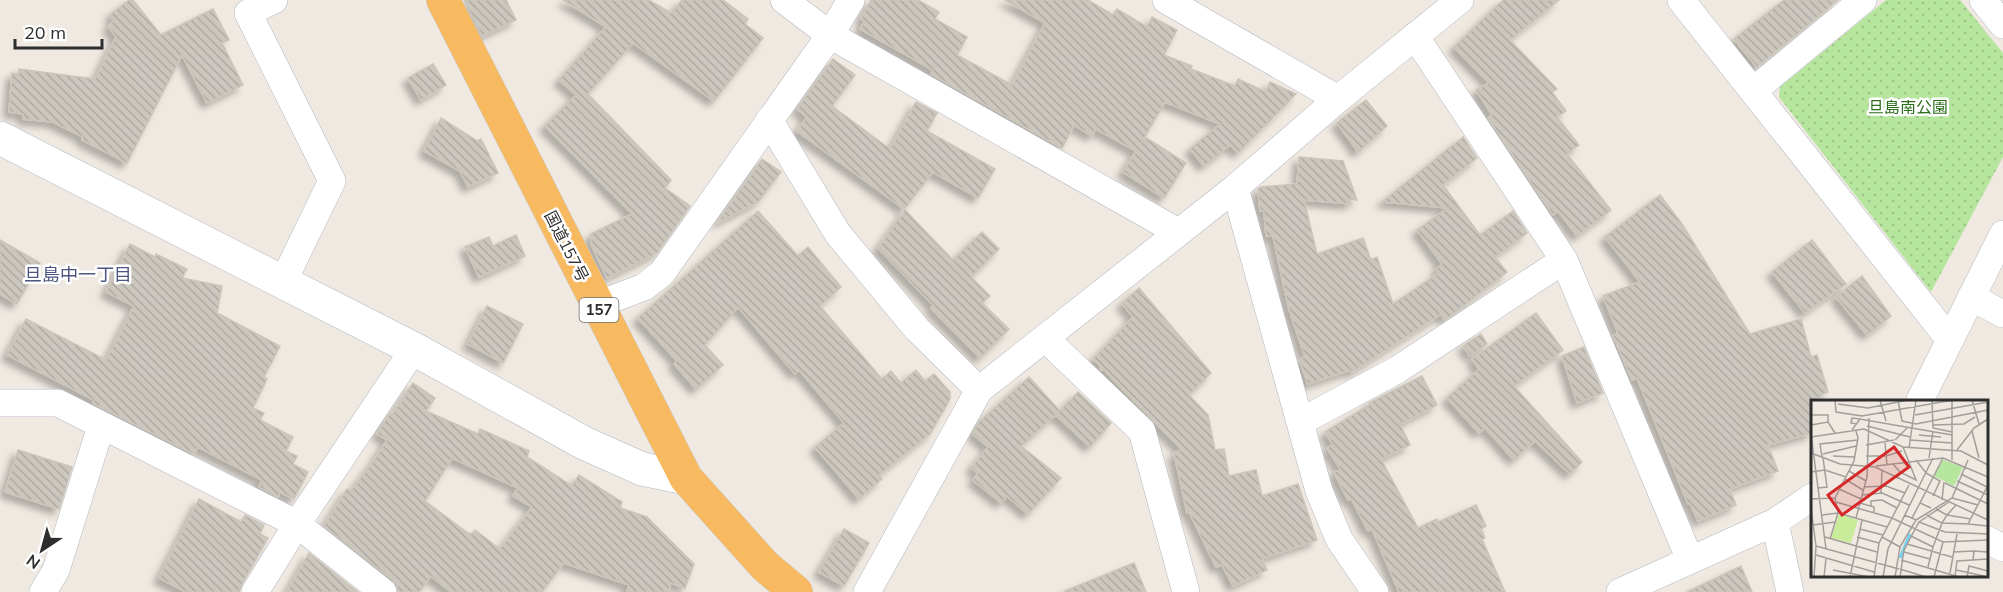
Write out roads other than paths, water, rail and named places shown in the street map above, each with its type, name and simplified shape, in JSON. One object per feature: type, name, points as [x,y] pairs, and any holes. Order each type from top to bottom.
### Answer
[{"type":"highway","name":"国道157号","points":[[443,0],[686,478],[765,566],[796,592]]},
{"type":"street","points":[[274,0],[245,6],[332,181],[283,282]]},
{"type":"street","points":[[784,0],[830,35],[1178,232]]},
{"type":"street","points":[[597,305],[644,287],[662,273],[830,35],[851,0]]},
{"type":"street","points":[[1166,0],[1338,99]]},
{"type":"street","points":[[867,592],[979,390],[1235,188],[1338,99],[1460,0]]},
{"type":"street","points":[[1681,0],[1950,340]]},
{"type":"street","points":[[1753,91],[1863,0]]},
{"type":"street","points":[[1983,0],[2003,25]]},
{"type":"street","points":[[1415,36],[1564,260],[1690,560]]},
{"type":"street","points":[[769,120],[838,234],[917,329],[979,390]]},
{"type":"street","points":[[0,138],[414,350],[584,443],[642,469],[686,478]]},
{"type":"street","points":[[1235,188],[1319,491],[1340,539],[1374,592]]},
{"type":"street","points":[[1920,400],[2003,234]]},
{"type":"street","points":[[1300,422],[1397,370],[1564,260]]},
{"type":"street","points":[[1971,297],[2003,314]]},
{"type":"street","points":[[1046,339],[1142,431],[1186,592]]},
{"type":"street","points":[[255,592],[297,524],[414,350]]},
{"type":"street","points":[[0,403],[58,403],[297,524],[383,592]]},
{"type":"street","points":[[43,592],[56,570],[101,426]]},
{"type":"street","points":[[1620,592],[1775,522],[1811,498]]},
{"type":"street","points":[[1775,522],[1790,592]]},
{"type":"street","points":[[1988,540],[2003,548]]},
{"type":"district","name":"旦島中一丁目","points":[[78,275]]},
{"type":"park label","name":"旦島南公園","points":[[1908,107]]}]
